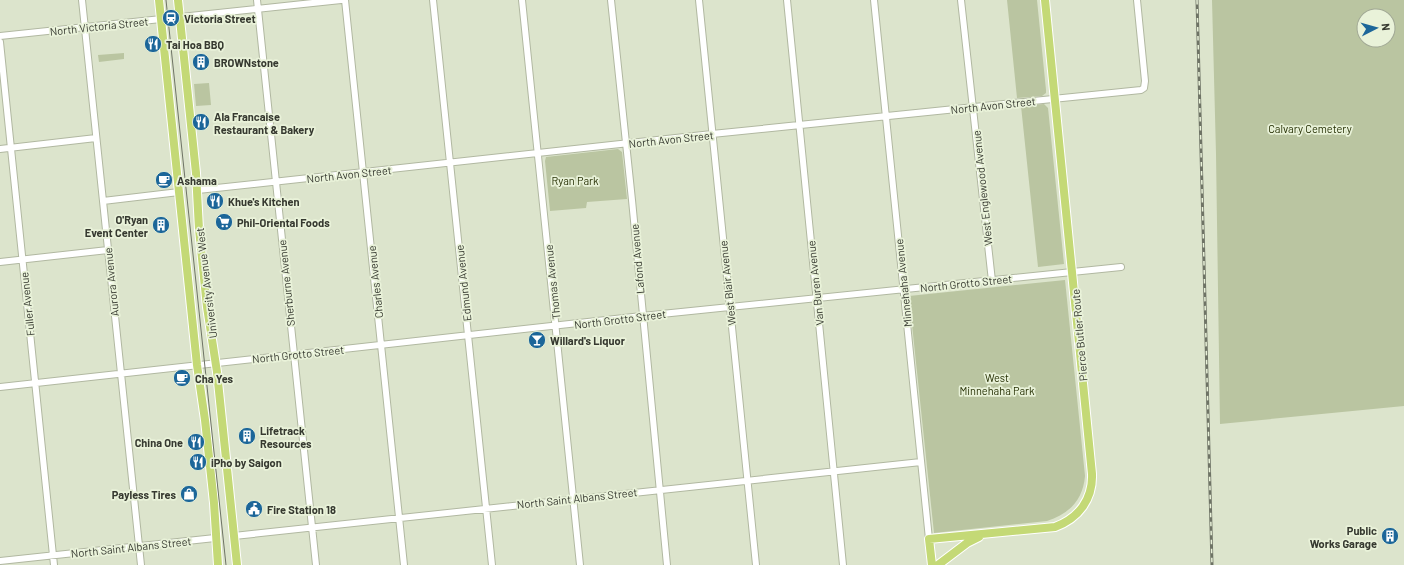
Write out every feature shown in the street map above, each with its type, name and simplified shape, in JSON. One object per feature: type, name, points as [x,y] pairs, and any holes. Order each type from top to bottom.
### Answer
[{"type":"main road","name":"University Avenue West","points":[[159,0],[197,365],[206,427],[214,503],[215,538],[218,565]]},
{"type":"main road","name":"University Avenue West","points":[[178,0],[198,190],[199,229],[216,363],[237,565]]},
{"type":"main road","name":"Pierce Butler Route","points":[[929,540],[1046,529],[1063,524],[1077,514],[1083,508],[1089,495],[1092,474],[1045,0]]},
{"type":"main road","points":[[938,565],[967,543],[984,535]]},
{"type":"main road","name":"Minnehaha Avenue","points":[[929,540],[932,565]]},
{"type":"street","name":"Aurora Avenue","points":[[82,0],[141,565]]},
{"type":"street","name":"Sherburne Avenue","points":[[257,0],[316,565]]},
{"type":"street","name":"North Victoria Street","points":[[0,36],[341,0]]},
{"type":"street","name":"Charles Avenue","points":[[345,0],[404,565]]},
{"type":"street","name":"Edmund Avenue","points":[[433,0],[492,565]]},
{"type":"street","name":"Thomas Avenue","points":[[522,0],[580,565]]},
{"type":"street","name":"Lafond Avenue","points":[[611,0],[667,565]]},
{"type":"street","name":"West Blair Avenue","points":[[699,0],[756,565]]},
{"type":"street","name":"Van Buren Avenue","points":[[787,0],[843,565]]},
{"type":"street","name":"Minnehaha Avenue","points":[[874,0],[929,540]]},
{"type":"street","name":"West Englewood Avenue","points":[[961,0],[992,281]]},
{"type":"street","name":"North Avon Street","points":[[198,190],[712,134],[1137,91],[1144,88],[1145,81],[1137,0]]},
{"type":"street","name":"Fuller Avenue","points":[[0,42],[54,565]]},
{"type":"street","points":[[0,148],[96,138]]},
{"type":"street","points":[[103,201],[179,192]]},
{"type":"street","points":[[0,262],[108,250]]},
{"type":"street","name":"North Grotto Street","points":[[0,387],[294,354],[556,327],[642,316],[1121,267]]},
{"type":"street","name":"North Saint Albans Street","points":[[234,536],[921,462]]},
{"type":"street","name":"North Saint Albans Street","points":[[0,561],[215,538]]},
{"type":"green space","points":[[1007,0],[1037,0],[1046,90],[1046,93],[1042,96],[1017,98]]},
{"type":"green space","name":"Calvary Cemetery","points":[[1212,0],[1404,0],[1404,406],[1220,424]]},
{"type":"green space","points":[[124,53],[124,59],[99,62],[98,55]]},
{"type":"green space","points":[[209,83],[211,105],[196,106],[194,84]]},
{"type":"green space","points":[[1044,104],[1048,108],[1064,264],[1038,267],[1021,106]]},
{"type":"green space","name":"Ryan Park","points":[[618,149],[622,152],[627,199],[587,202],[586,208],[550,211],[545,161],[546,157]]},
{"type":"green space","name":"West Minnehaha Park","points":[[1065,280],[1085,476],[1084,485],[1078,499],[1068,510],[1047,521],[934,533],[909,296]]},
{"type":"tram line","points":[[166,0],[226,565]]},
{"type":"railway","points":[[1197,0],[1212,565]]},
{"type":"place","name":"Victoria Street","points":[[171,18]]},
{"type":"place","name":"Tai Hoa BBQ","points":[[153,44]]},
{"type":"place","name":"BROWNstone","points":[[201,62]]},
{"type":"place","name":"Ala Francaise Restaurant & Bakery","points":[[201,122]]},
{"type":"place","name":"Ashama","points":[[164,180]]},
{"type":"place","name":"Khue's Kitchen","points":[[215,201]]},
{"type":"place","name":"Phil-Oriental Foods","points":[[224,222]]},
{"type":"place","name":"O'Ryan Event Center","points":[[161,225]]},
{"type":"place","name":"Willard's Liquor","points":[[537,340]]},
{"type":"place","name":"Cha Yes","points":[[182,378]]},
{"type":"place","name":"Lifetrack Resources","points":[[247,436]]},
{"type":"place","name":"China One","points":[[196,442]]},
{"type":"place","name":"iPho by Saigon","points":[[198,462]]},
{"type":"place","name":"Payless Tires","points":[[189,494]]},
{"type":"place","name":"Fire Station 18","points":[[254,509]]},
{"type":"place","name":"Public Works Garage","points":[[1390,536]]}]
